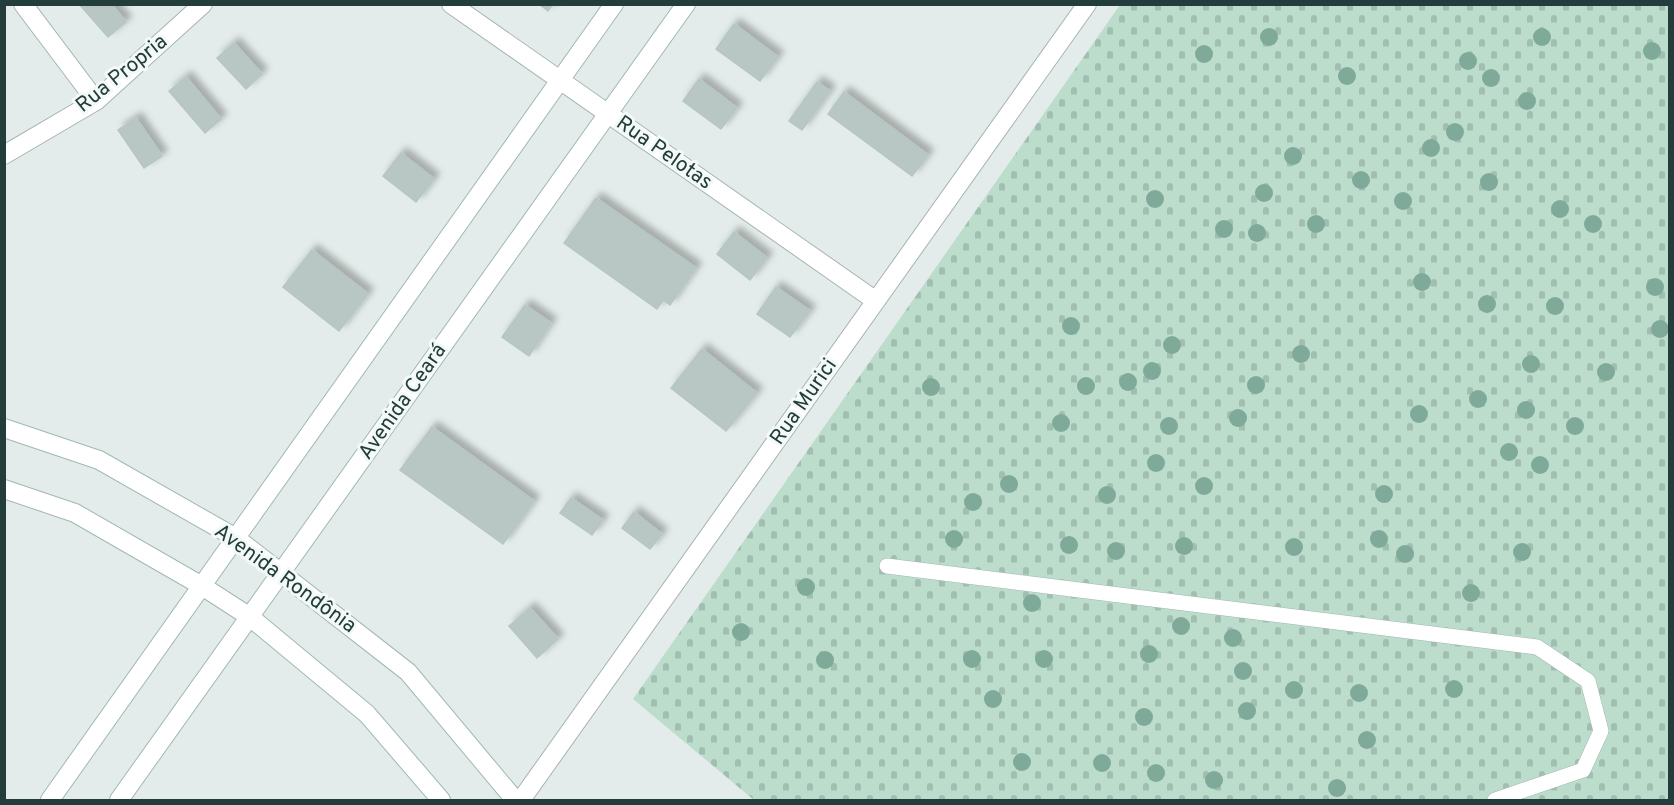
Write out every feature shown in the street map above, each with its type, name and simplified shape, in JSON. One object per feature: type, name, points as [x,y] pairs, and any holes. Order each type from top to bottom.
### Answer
[{"type":"street","points":[[23,4],[96,101]]},
{"type":"street","name":"Rua Propria","points":[[4,155],[96,101],[203,4]]},
{"type":"street","name":"Rua Pelotas","points":[[451,4],[876,301]]},
{"type":"street","points":[[50,801],[614,4]]},
{"type":"street","name":"Avenida Ceará","points":[[119,801],[686,4]]},
{"type":"street","name":"Rua Murici","points":[[521,801],[1087,4]]},
{"type":"street","name":"Avenida Rondônia","points":[[4,428],[99,460],[236,538],[408,672],[515,801]]},
{"type":"street","points":[[4,489],[75,513],[202,586],[250,617],[367,714],[441,801]]},
{"type":"lane","points":[[887,566],[1537,647],[1588,681],[1600,731],[1583,770],[1495,801]]},
{"type":"green space","points":[[1120,5],[1669,5],[1669,800],[754,800],[633,699]]},
{"type":"building","points":[[79,4],[111,4],[126,22],[108,37]]},
{"type":"building","points":[[539,4],[553,4],[548,11]]},
{"type":"building","points":[[734,24],[778,57],[760,81],[716,49]]},
{"type":"building","points":[[234,43],[262,74],[246,89],[217,58]]},
{"type":"building","points":[[186,77],[221,119],[205,133],[169,91]]},
{"type":"building","points":[[699,79],[737,108],[721,129],[683,101]]},
{"type":"building","points":[[817,82],[830,91],[802,130],[789,121]]},
{"type":"building","points":[[844,92],[928,155],[912,176],[828,114]]},
{"type":"building","points":[[136,118],[162,156],[144,168],[118,130]]},
{"type":"building","points":[[401,153],[434,179],[416,202],[383,176]]},
{"type":"building","points":[[596,198],[696,268],[670,305],[663,300],[657,309],[564,243]]},
{"type":"building","points":[[734,232],[767,258],[750,280],[717,254]]},
{"type":"building","points":[[312,250],[368,294],[339,331],[283,287]]},
{"type":"building","points":[[776,287],[810,311],[790,337],[757,314]]},
{"type":"building","points":[[525,305],[551,323],[529,356],[502,337]]},
{"type":"building","points":[[702,349],[757,393],[726,431],[671,388]]},
{"type":"building","points":[[432,427],[534,501],[503,544],[400,470]]},
{"type":"building","points":[[571,498],[603,520],[592,535],[560,513]]},
{"type":"building","points":[[634,512],[662,534],[650,549],[622,528]]},
{"type":"building","points":[[530,608],[558,639],[537,658],[509,626]]}]
